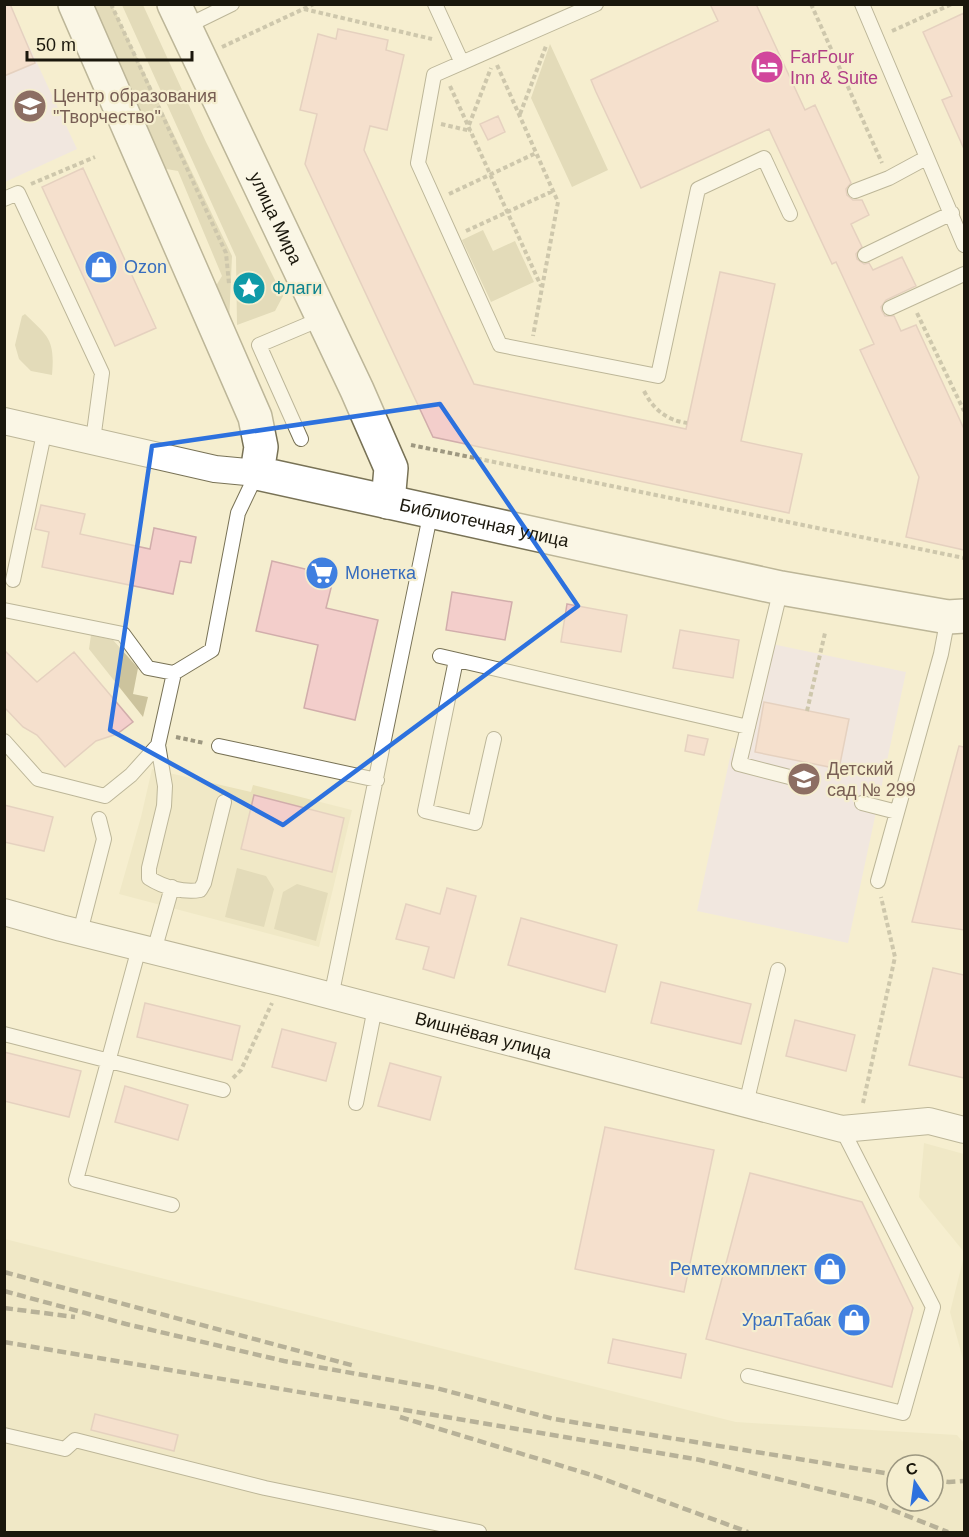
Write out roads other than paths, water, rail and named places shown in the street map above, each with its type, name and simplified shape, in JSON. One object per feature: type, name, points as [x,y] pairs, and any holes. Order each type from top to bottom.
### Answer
[{"type":"street","points":[[75,4],[255,417],[261,447],[257,472]]},
{"type":"street","name":"улица Мира","points":[[179,16],[323,318],[391,468],[388,502]]},
{"type":"street","name":"Библиотечная улица","points":[[4,422],[45,429],[216,469],[257,472],[781,588],[956,616]]},
{"type":"street","name":"Вишнёвая улица","points":[[4,912],[746,1104],[850,1128],[929,1121],[964,1130]]},
{"type":"lane","points":[[179,16],[232,4]]},
{"type":"lane","points":[[435,4],[462,63]]},
{"type":"lane","points":[[596,4],[434,75],[418,163],[500,345],[658,376],[698,189],[765,158],[790,214]]},
{"type":"lane","points":[[866,6],[926,158],[952,213],[964,245]]},
{"type":"lane","points":[[855,191],[888,178],[926,158]]},
{"type":"lane","points":[[4,199],[18,193],[102,373],[93,440]]},
{"type":"lane","points":[[866,255],[952,213]]},
{"type":"lane","points":[[890,308],[964,274]]},
{"type":"lane","points":[[301,439],[259,345],[323,318]]},
{"type":"lane","points":[[13,580],[45,429]]},
{"type":"lane","points":[[4,610],[123,634],[148,668],[174,673],[212,650],[238,513],[257,472]]},
{"type":"lane","points":[[331,997],[431,511]]},
{"type":"lane","points":[[781,588],[739,764],[805,782]]},
{"type":"lane","points":[[878,881],[941,654],[956,616]]},
{"type":"lane","points":[[440,656],[748,727]]},
{"type":"lane","points":[[456,660],[425,811],[476,823],[494,739]]},
{"type":"lane","points":[[174,673],[160,740],[165,786],[164,806],[149,868],[149,878],[158,884],[191,892],[200,890],[204,883],[224,802]]},
{"type":"lane","points":[[4,741],[38,779],[105,796],[131,775],[160,740]]},
{"type":"lane","points":[[219,746],[377,780]]},
{"type":"lane","points":[[862,803],[897,812]]},
{"type":"lane","points":[[80,932],[105,839],[99,819]]},
{"type":"lane","points":[[172,887],[108,1061],[76,1180],[172,1205]]},
{"type":"lane","points":[[746,1104],[778,970]]},
{"type":"lane","points":[[356,1103],[375,1008]]},
{"type":"lane","points":[[4,1034],[223,1090]]},
{"type":"lane","points":[[748,1376],[903,1413],[933,1307],[850,1128]]},
{"type":"lane","points":[[4,1435],[65,1449],[75,1440],[265,1488],[479,1533]]},
{"type":"railway","points":[[4,1272],[355,1366]]},
{"type":"railway","points":[[4,1291],[126,1324],[284,1361],[436,1388],[554,1419],[885,1473]]},
{"type":"railway","points":[[4,1308],[75,1317]]},
{"type":"railway","points":[[4,1342],[700,1460],[872,1502],[948,1532]]},
{"type":"railway","points":[[400,1417],[595,1476],[748,1532]]},
{"type":"railway","points":[[945,1482],[964,1481]]},
{"type":"place","name":"FarFour Inn & Suite","points":[[767,67]]},
{"type":"place","name":"Центр образования \"Творчество\"","points":[[30,106]]},
{"type":"place","name":"Ozon","points":[[101,267]]},
{"type":"place","name":"Флаги","points":[[249,288]]},
{"type":"place","name":"Монетка","points":[[322,573]]},
{"type":"place","name":"Детский сад № 299","points":[[804,779]]},
{"type":"place","name":"Ремтехкомплект","points":[[830,1269]]},
{"type":"place","name":"УралТабак","points":[[854,1320]]}]
